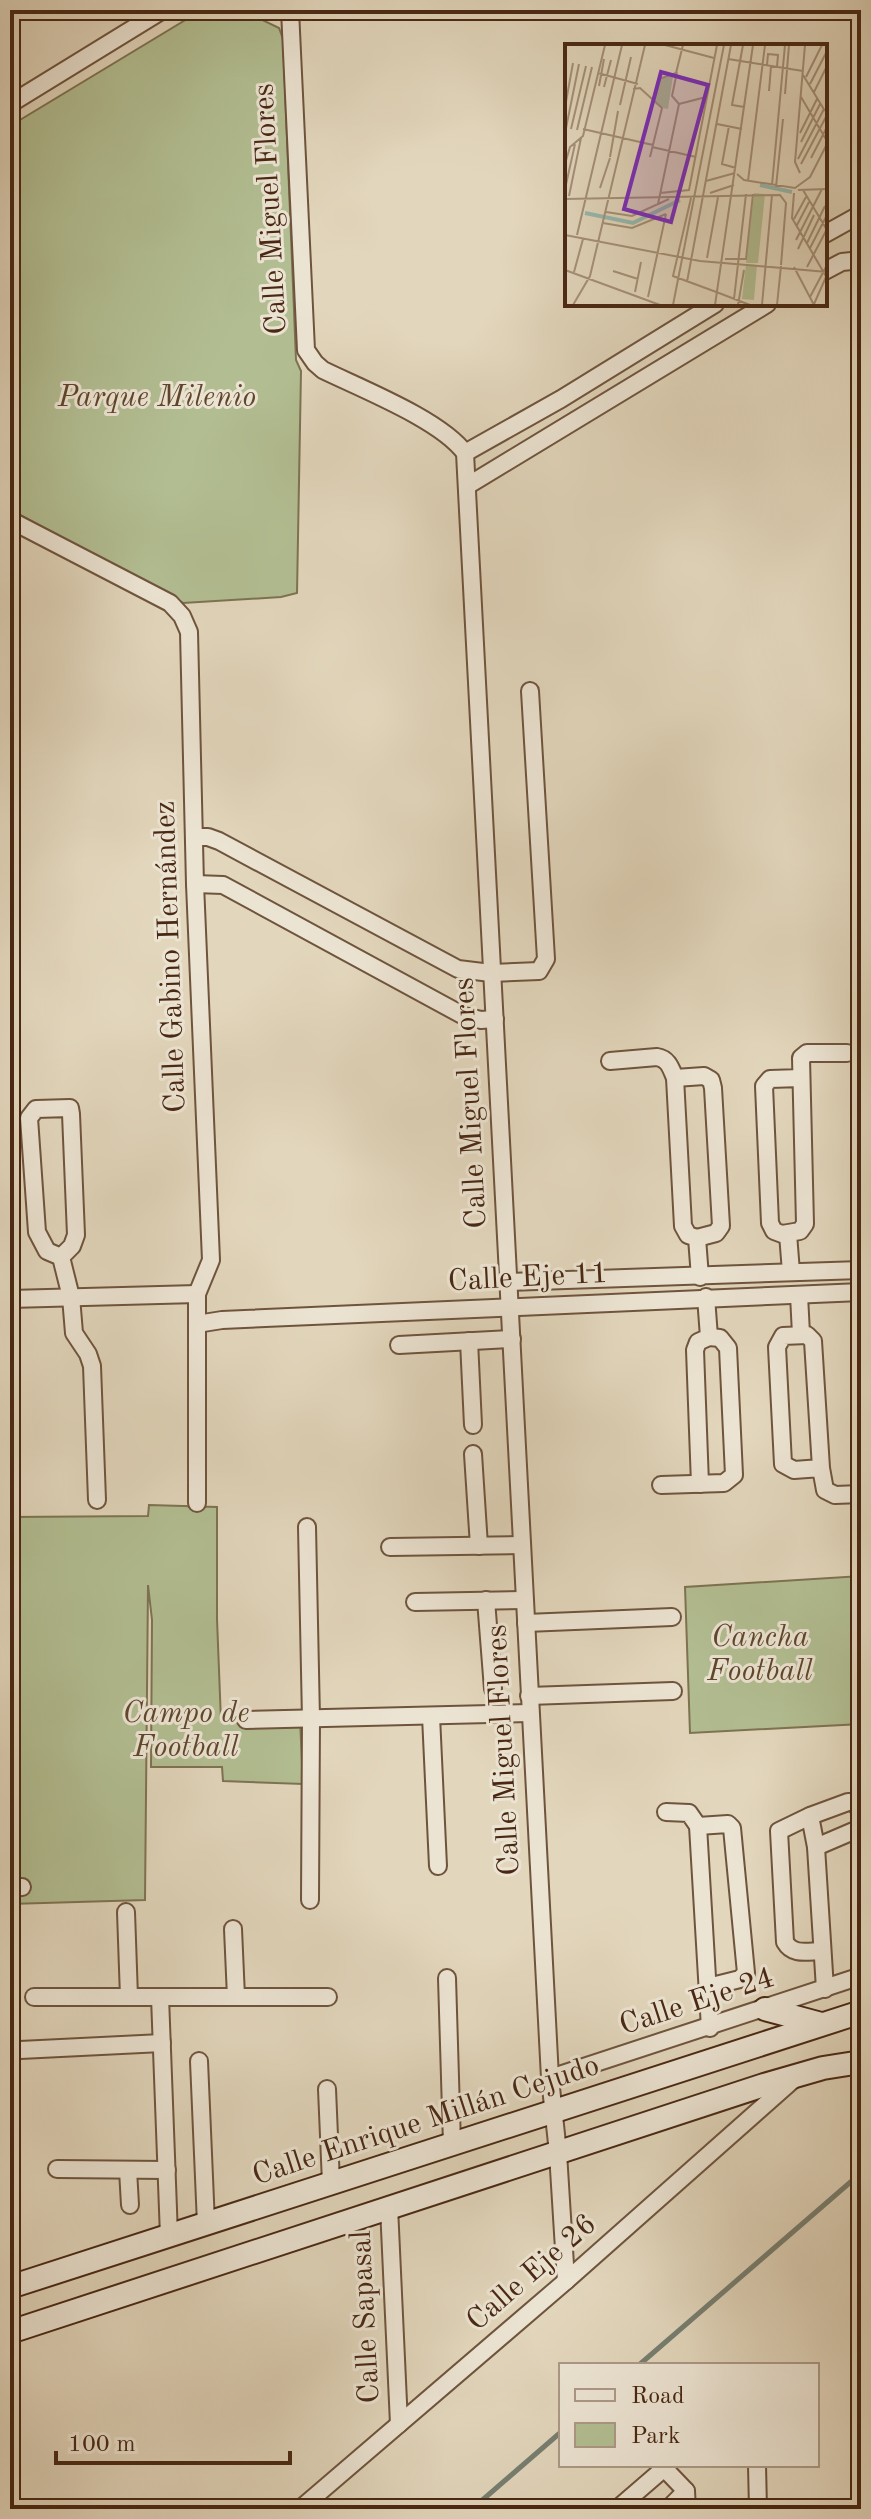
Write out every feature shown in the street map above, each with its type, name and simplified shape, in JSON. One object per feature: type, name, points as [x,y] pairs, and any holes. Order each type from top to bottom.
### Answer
[{"type":"main road","points":[[765,2009],[823,2025]]},
{"type":"main road","name":"Calle Enrique Millán Cejudo","points":[[10,2287],[861,2012]]},
{"type":"main road","points":[[10,2332],[798,2075],[861,2062]]},
{"type":"street","points":[[10,104],[163,10]]},
{"type":"street","name":"Calle Miguel Flores","points":[[286,13],[306,350],[323,370],[416,416],[452,438],[465,453],[550,2078],[566,2281]]},
{"type":"street","points":[[827,233],[861,214]]},
{"type":"street","points":[[827,270],[842,262],[861,260]]},
{"type":"street","points":[[465,453],[561,399],[712,306]]},
{"type":"street","points":[[467,486],[764,306]]},
{"type":"street","name":"Calle Gabino Hernández","points":[[10,520],[170,603],[182,616],[190,639],[195,884],[211,1260],[197,1294]]},
{"type":"street","points":[[194,837],[219,841],[458,969],[491,973],[539,971],[546,959],[530,691]]},
{"type":"street","points":[[195,884],[223,885],[464,1016],[495,1019]]},
{"type":"street","points":[[801,1078],[770,1079],[764,1086],[770,1223],[777,1233],[800,1231],[805,1224],[803,1055],[847,1053]]},
{"type":"street","points":[[610,1061],[661,1058],[667,1062],[675,1078],[683,1226],[688,1235],[697,1238],[716,1233],[721,1226],[713,1088],[711,1080],[704,1076],[675,1078]]},
{"type":"street","points":[[70,1108],[76,1235],[72,1246],[61,1257],[47,1251],[37,1232],[29,1118],[36,1109],[70,1108]]},
{"type":"street","points":[[788,1234],[791,1272]]},
{"type":"street","points":[[697,1238],[700,1277]]},
{"type":"street","points":[[61,1257],[71,1297],[74,1333],[92,1366],[97,1500]]},
{"type":"street","points":[[508,1282],[861,1270]]},
{"type":"street","name":"Calle Eje 11","points":[[197,1324],[222,1320],[861,1292]]},
{"type":"street","points":[[10,1299],[197,1294],[197,1503]]},
{"type":"street","points":[[799,1295],[801,1334]]},
{"type":"street","points":[[706,1297],[709,1337]]},
{"type":"street","points":[[821,1468],[790,1470],[782,1459],[777,1347],[783,1336],[801,1334],[811,1337],[815,1345],[823,1485],[830,1493],[861,1494]]},
{"type":"street","points":[[661,1485],[700,1484],[728,1481],[734,1470],[728,1348],[720,1338],[709,1337],[698,1342],[695,1350],[700,1484]]},
{"type":"street","points":[[399,1345],[512,1339]]},
{"type":"street","points":[[469,1341],[473,1425]]},
{"type":"street","points":[[473,1454],[479,1546]]},
{"type":"street","points":[[307,1527],[311,1719],[310,1900]]},
{"type":"street","points":[[390,1547],[522,1545]]},
{"type":"street","points":[[486,1600],[493,1689]]},
{"type":"street","points":[[415,1602],[524,1600]]},
{"type":"street","points":[[526,1623],[672,1617]]},
{"type":"street","points":[[246,1720],[431,1716],[673,1691]]},
{"type":"street","points":[[431,1716],[438,1866]]},
{"type":"street","points":[[822,1951],[796,1952],[788,1948],[785,1942],[779,1831],[810,1816],[855,1802],[861,1813]]},
{"type":"street","points":[[666,1812],[686,1811],[698,1826],[710,2028]]},
{"type":"street","points":[[810,1816],[816,1847],[825,1989]]},
{"type":"street","points":[[698,1826],[728,1824],[732,1828],[746,1973],[740,1979],[708,1987]]},
{"type":"street","points":[[816,1847],[861,1826]]},
{"type":"street","points":[[126,1912],[129,1997]]},
{"type":"street","points":[[233,1929],[236,1997]]},
{"type":"street","name":"Calle Eje 24","points":[[550,2078],[861,1976]]},
{"type":"street","points":[[447,1978],[452,2144]]},
{"type":"street","points":[[34,1997],[328,1997]]},
{"type":"street","points":[[160,1997],[169,2236]]},
{"type":"street","points":[[20,2050],[162,2043]]},
{"type":"street","points":[[199,2061],[206,2224]]},
{"type":"street","name":"Calle Eje 26","points":[[300,2509],[566,2281],[798,2075]]},
{"type":"street","points":[[327,2089],[331,2183]]},
{"type":"street","points":[[57,2169],[167,2170]]},
{"type":"street","points":[[128,2170],[130,2205]]},
{"type":"street","name":"Calle Sapasal","points":[[389,2207],[399,2424]]},
{"type":"street","points":[[617,2509],[666,2467],[686,2491],[687,2509]]},
{"type":"street","points":[[757,2467],[758,2509]]},
{"type":"street","points":[[668,2509],[686,2491]]},
{"type":"green space","name":"Parque Milenio","points":[[202,10],[242,10],[279,28],[283,39],[296,360],[301,371],[297,593],[281,597],[183,603],[18,514],[10,341],[10,126]]},
{"type":"green space","name":"Campo de Football","points":[[149,1505],[217,1507],[221,1721],[300,1719],[303,1784],[223,1781],[222,1767],[151,1767],[152,1620],[148,1585],[145,1900],[10,1904],[10,1517],[148,1516]]},
{"type":"green space","name":"Cancha Football","points":[[861,1576],[861,1613],[858,1614],[861,1724],[690,1733],[685,1587]]},
{"type":"waterway","points":[[641,2363],[861,2173]]},
{"type":"waterway","points":[[472,2509],[559,2434]]}]
